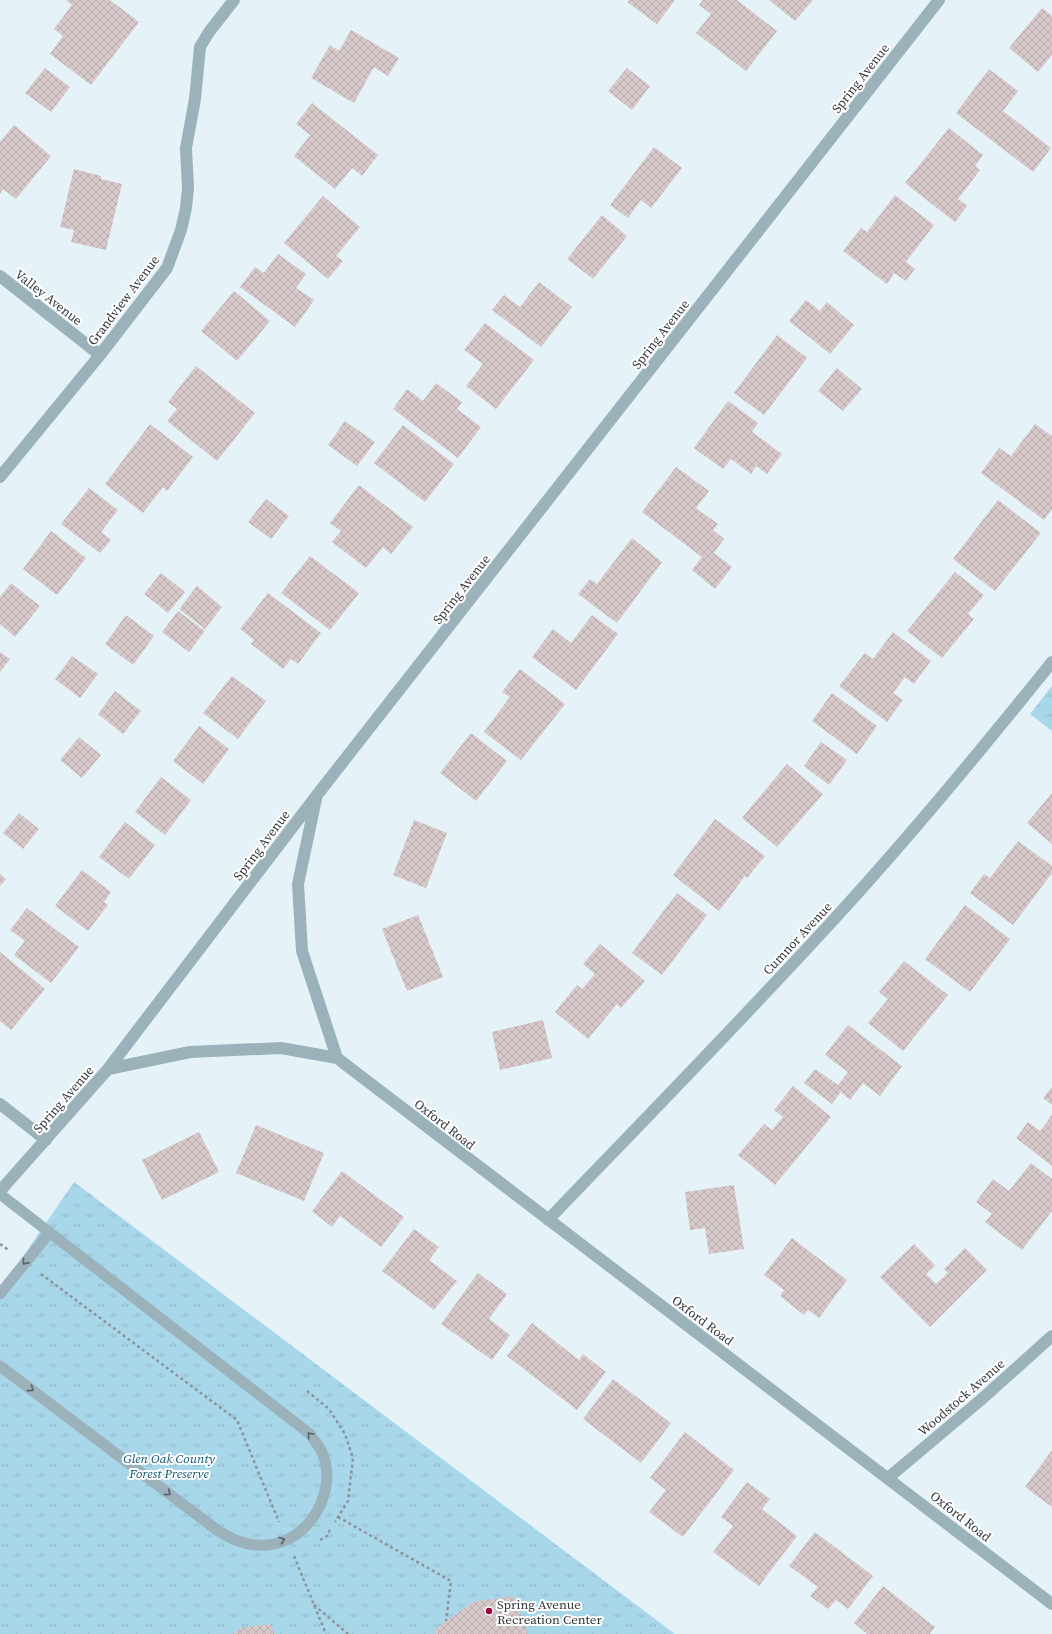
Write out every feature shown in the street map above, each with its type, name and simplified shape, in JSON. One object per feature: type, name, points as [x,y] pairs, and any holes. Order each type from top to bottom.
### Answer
[{"type":"street","name":"Grandview Avenue","points":[[0,477],[100,355],[167,268],[174,253],[186,208],[188,188],[186,148],[195,99],[200,47],[209,32],[234,0]]},
{"type":"street","name":"Spring Avenue","points":[[0,1192],[108,1069],[317,795],[939,0]]},
{"type":"street","name":"Valley Avenue","points":[[0,276],[100,355]]},
{"type":"street","name":"Cumnor Avenue","points":[[548,1220],[753,1007],[838,915],[923,818],[1052,662]]},
{"type":"street","points":[[317,795],[298,884],[302,951],[337,1058]]},
{"type":"street","name":"Oxford Road","points":[[108,1069],[190,1052],[281,1048],[337,1058],[1052,1604]]},
{"type":"street","points":[[0,1104],[46,1140]]},
{"type":"street","name":"Woodstock Avenue","points":[[888,1478],[983,1398],[1052,1336]]},
{"type":"lane","points":[[0,1192],[310,1434],[322,1452],[327,1474],[324,1496],[315,1516],[299,1532],[286,1539],[280,1542],[258,1545],[236,1541],[217,1530],[0,1366]]},
{"type":"lane","points":[[0,1294],[50,1232]]},
{"type":"path","points":[[0,1244],[237,1420],[326,1634]]},
{"type":"path","points":[[338,1517],[451,1581],[446,1621]]},
{"type":"path","points":[[314,1605],[348,1634]]},
{"type":"green space","points":[[1052,686],[1052,731],[1030,714]]},
{"type":"green space","name":"Glen Oak County Forest Preserve","points":[[74,1182],[675,1634],[0,1634],[0,1290]]},
{"type":"building","points":[[66,0],[110,0],[139,22],[91,85],[50,54],[63,36],[54,29],[72,5]]},
{"type":"building","points":[[629,0],[675,0],[657,24],[627,2]]},
{"type":"building","points":[[703,0],[737,0],[777,31],[746,71],[696,33],[711,14],[699,5]]},
{"type":"building","points":[[769,0],[813,0],[795,21]]},
{"type":"building","points":[[1042,8],[1052,16],[1052,55],[1038,72],[1009,48]]},
{"type":"building","points":[[351,30],[399,58],[388,76],[374,67],[354,103],[311,78],[330,45],[339,51]]},
{"type":"building","points":[[45,68],[70,87],[51,112],[25,93]]},
{"type":"building","points":[[627,68],[650,86],[632,110],[608,91]]},
{"type":"building","points":[[989,69],[1018,91],[1003,111],[1051,148],[1033,172],[956,113]]},
{"type":"building","points":[[312,103],[378,155],[362,176],[352,168],[335,189],[294,156],[310,135],[296,124]]},
{"type":"building","points":[[14,125],[51,156],[16,199],[3,189],[0,194],[0,142]]},
{"type":"building","points":[[949,128],[983,155],[975,166],[980,170],[958,199],[967,206],[955,222],[905,183]]},
{"type":"building","points":[[654,147],[682,168],[651,208],[641,200],[628,218],[610,205]]},
{"type":"building","points":[[74,169],[101,176],[101,179],[122,184],[106,250],[71,242],[74,230],[60,227]]},
{"type":"building","points":[[895,195],[934,225],[906,262],[915,269],[906,281],[894,273],[887,284],[843,251],[861,228],[867,232]]},
{"type":"building","points":[[323,196],[360,227],[336,256],[343,261],[328,279],[284,243]]},
{"type":"building","points":[[602,215],[627,236],[593,279],[567,259]]},
{"type":"building","points":[[278,254],[306,274],[296,288],[314,300],[295,327],[240,287],[255,267],[264,273]]},
{"type":"building","points":[[539,282],[572,307],[541,347],[492,310],[504,295],[520,307]]},
{"type":"building","points":[[234,291],[270,321],[237,361],[201,331]]},
{"type":"building","points":[[806,300],[820,311],[827,302],[854,325],[830,354],[789,321]]},
{"type":"building","points":[[485,323],[534,360],[496,409],[466,386],[483,364],[464,350]]},
{"type":"building","points":[[777,335],[807,358],[764,415],[734,393]]},
{"type":"building","points":[[196,366],[255,413],[217,461],[167,421],[177,409],[168,402]]},
{"type":"building","points":[[837,368],[862,389],[843,411],[818,391]]},
{"type":"building","points":[[436,383],[462,402],[457,409],[481,427],[458,458],[393,409],[407,389],[423,401]]},
{"type":"building","points":[[728,401],[758,423],[752,432],[782,454],[767,474],[756,466],[751,474],[731,459],[723,469],[694,448]]},
{"type":"building","points":[[345,421],[375,442],[357,466],[328,445]]},
{"type":"building","points":[[150,424],[193,457],[167,491],[163,487],[143,513],[105,484]]},
{"type":"building","points":[[1035,424],[1052,436],[1052,509],[1044,520],[981,473],[999,448],[1011,456]]},
{"type":"building","points":[[403,425],[454,464],[425,502],[374,463]]},
{"type":"building","points":[[676,467],[709,491],[696,508],[718,524],[713,530],[724,539],[714,553],[732,567],[715,589],[692,570],[702,557],[642,512]]},
{"type":"building","points":[[359,485],[413,527],[391,554],[383,547],[366,568],[332,542],[341,531],[330,523]]},
{"type":"building","points":[[89,488],[118,510],[101,532],[111,540],[100,553],[61,524]]},
{"type":"building","points":[[266,499],[289,516],[271,539],[248,522]]},
{"type":"building","points":[[998,500],[1041,533],[995,591],[953,559]]},
{"type":"building","points":[[51,531],[86,558],[57,595],[23,569]]},
{"type":"building","points":[[632,538],[662,562],[617,623],[578,594],[590,579],[597,584]]},
{"type":"building","points":[[310,556],[359,593],[330,630],[281,593]]},
{"type":"building","points":[[955,572],[984,595],[968,614],[974,619],[942,658],[907,631]]},
{"type":"building","points":[[161,573],[185,592],[168,613],[144,594]]},
{"type":"building","points":[[11,583],[40,606],[15,637],[0,624],[0,597]]},
{"type":"building","points":[[197,586],[222,607],[205,629],[179,609]]},
{"type":"building","points":[[268,593],[321,633],[298,664],[291,659],[283,669],[251,644],[254,640],[240,629]]},
{"type":"building","points":[[178,611],[205,631],[189,652],[162,632]]},
{"type":"building","points":[[126,615],[154,636],[133,665],[105,644]]},
{"type":"building","points":[[592,615],[618,634],[576,690],[532,657],[553,629],[571,643]]},
{"type":"building","points":[[893,632],[931,661],[914,684],[905,677],[893,693],[903,700],[887,722],[839,686],[865,653],[873,659]]},
{"type":"building","points":[[0,652],[10,659],[0,672]]},
{"type":"building","points":[[72,656],[98,674],[80,698],[55,679]]},
{"type":"building","points":[[520,669],[565,704],[521,760],[484,732],[510,697],[502,692]]},
{"type":"building","points":[[232,676],[266,701],[238,739],[203,713]]},
{"type":"building","points":[[115,691],[141,711],[123,734],[98,714]]},
{"type":"building","points":[[832,693],[877,726],[857,754],[812,721]]},
{"type":"building","points":[[199,726],[229,749],[203,784],[173,761]]},
{"type":"building","points":[[471,733],[507,761],[476,801],[440,773]]},
{"type":"building","points":[[79,737],[101,755],[82,778],[60,760]]},
{"type":"building","points":[[821,742],[847,760],[829,785],[804,766]]},
{"type":"building","points":[[787,764],[823,794],[777,847],[742,818]]},
{"type":"building","points":[[161,777],[191,800],[165,835],[135,812]]},
{"type":"building","points":[[1052,793],[1052,844],[1027,823]]},
{"type":"building","points":[[19,813],[39,829],[23,849],[3,833]]},
{"type":"building","points":[[715,819],[765,856],[747,878],[745,876],[719,911],[673,875]]},
{"type":"building","points":[[414,820],[447,833],[426,888],[393,875]]},
{"type":"building","points":[[125,822],[155,845],[129,879],[99,857]]},
{"type":"building","points":[[1018,841],[1052,866],[1052,873],[1013,925],[970,893],[984,874],[990,878]]},
{"type":"building","points":[[82,870],[111,892],[104,902],[108,905],[88,931],[55,906]]},
{"type":"building","points":[[0,874],[6,879],[0,886]]},
{"type":"building","points":[[677,893],[707,915],[662,975],[632,953]]},
{"type":"building","points":[[965,905],[1010,939],[970,992],[925,959]]},
{"type":"building","points":[[27,908],[79,947],[51,983],[14,955],[25,941],[10,930]]},
{"type":"building","points":[[418,915],[443,977],[407,991],[382,929]]},
{"type":"building","points":[[600,944],[645,981],[621,1008],[617,1004],[588,1039],[555,1012],[577,985],[582,989],[595,974],[583,964]]},
{"type":"building","points":[[0,952],[45,989],[11,1030],[0,1021]]},
{"type":"building","points":[[904,961],[948,995],[903,1051],[868,1023],[888,999],[879,992]]},
{"type":"building","points":[[543,1020],[552,1058],[500,1070],[492,1032]]},
{"type":"building","points":[[848,1025],[902,1066],[880,1096],[863,1083],[850,1100],[841,1092],[832,1104],[804,1083],[815,1069],[838,1085],[848,1072],[825,1055]]},
{"type":"building","points":[[793,1086],[831,1117],[775,1185],[738,1155],[764,1124],[772,1130],[783,1117],[774,1110]]},
{"type":"building","points":[[1052,1087],[1052,1105],[1043,1098]]},
{"type":"building","points":[[1052,1115],[1052,1166],[1016,1138],[1028,1122],[1040,1131]]},
{"type":"building","points":[[256,1125],[324,1153],[304,1201],[236,1173]]},
{"type":"building","points":[[199,1132],[219,1172],[162,1200],[142,1160]]},
{"type":"building","points":[[1031,1163],[1052,1179],[1052,1211],[1022,1250],[985,1222],[992,1214],[976,1202],[993,1179],[1009,1191]]},
{"type":"building","points":[[342,1171],[404,1217],[381,1247],[340,1216],[332,1227],[312,1211]]},
{"type":"building","points":[[734,1185],[744,1249],[709,1254],[705,1228],[690,1230],[685,1192]]},
{"type":"building","points":[[414,1229],[439,1247],[429,1260],[457,1281],[434,1310],[382,1271]]},
{"type":"building","points":[[792,1238],[847,1280],[819,1318],[808,1310],[804,1315],[780,1296],[784,1290],[764,1275]]},
{"type":"building","points":[[914,1244],[935,1265],[926,1274],[936,1284],[948,1273],[944,1269],[965,1248],[987,1270],[930,1327],[880,1277]]},
{"type":"building","points":[[478,1273],[507,1294],[489,1319],[510,1335],[492,1360],[441,1324]]},
{"type":"building","points":[[532,1323],[579,1360],[583,1354],[606,1372],[577,1410],[507,1356]]},
{"type":"building","points":[[613,1379],[671,1423],[641,1463],[583,1419]]},
{"type":"building","points":[[685,1432],[734,1470],[683,1537],[649,1512],[666,1490],[650,1478]]},
{"type":"building","points":[[1052,1450],[1052,1507],[1025,1487]]},
{"type":"building","points":[[747,1482],[770,1499],[762,1509],[797,1536],[759,1586],[713,1552],[733,1526],[721,1517]]},
{"type":"building","points":[[815,1532],[873,1576],[848,1609],[836,1600],[828,1609],[810,1596],[818,1587],[789,1566]]},
{"type":"building","points":[[883,1586],[935,1627],[930,1634],[867,1634],[854,1623]]},
{"type":"building","name":"Spring Avenue Recreation Center","points":[[513,1596],[528,1634],[435,1634],[434,1631],[473,1602]]},
{"type":"building","points":[[270,1624],[275,1634],[232,1634],[241,1628]]},
{"type":"place","name":"Spring Avenue Recreation Center","points":[[489,1611]]}]
